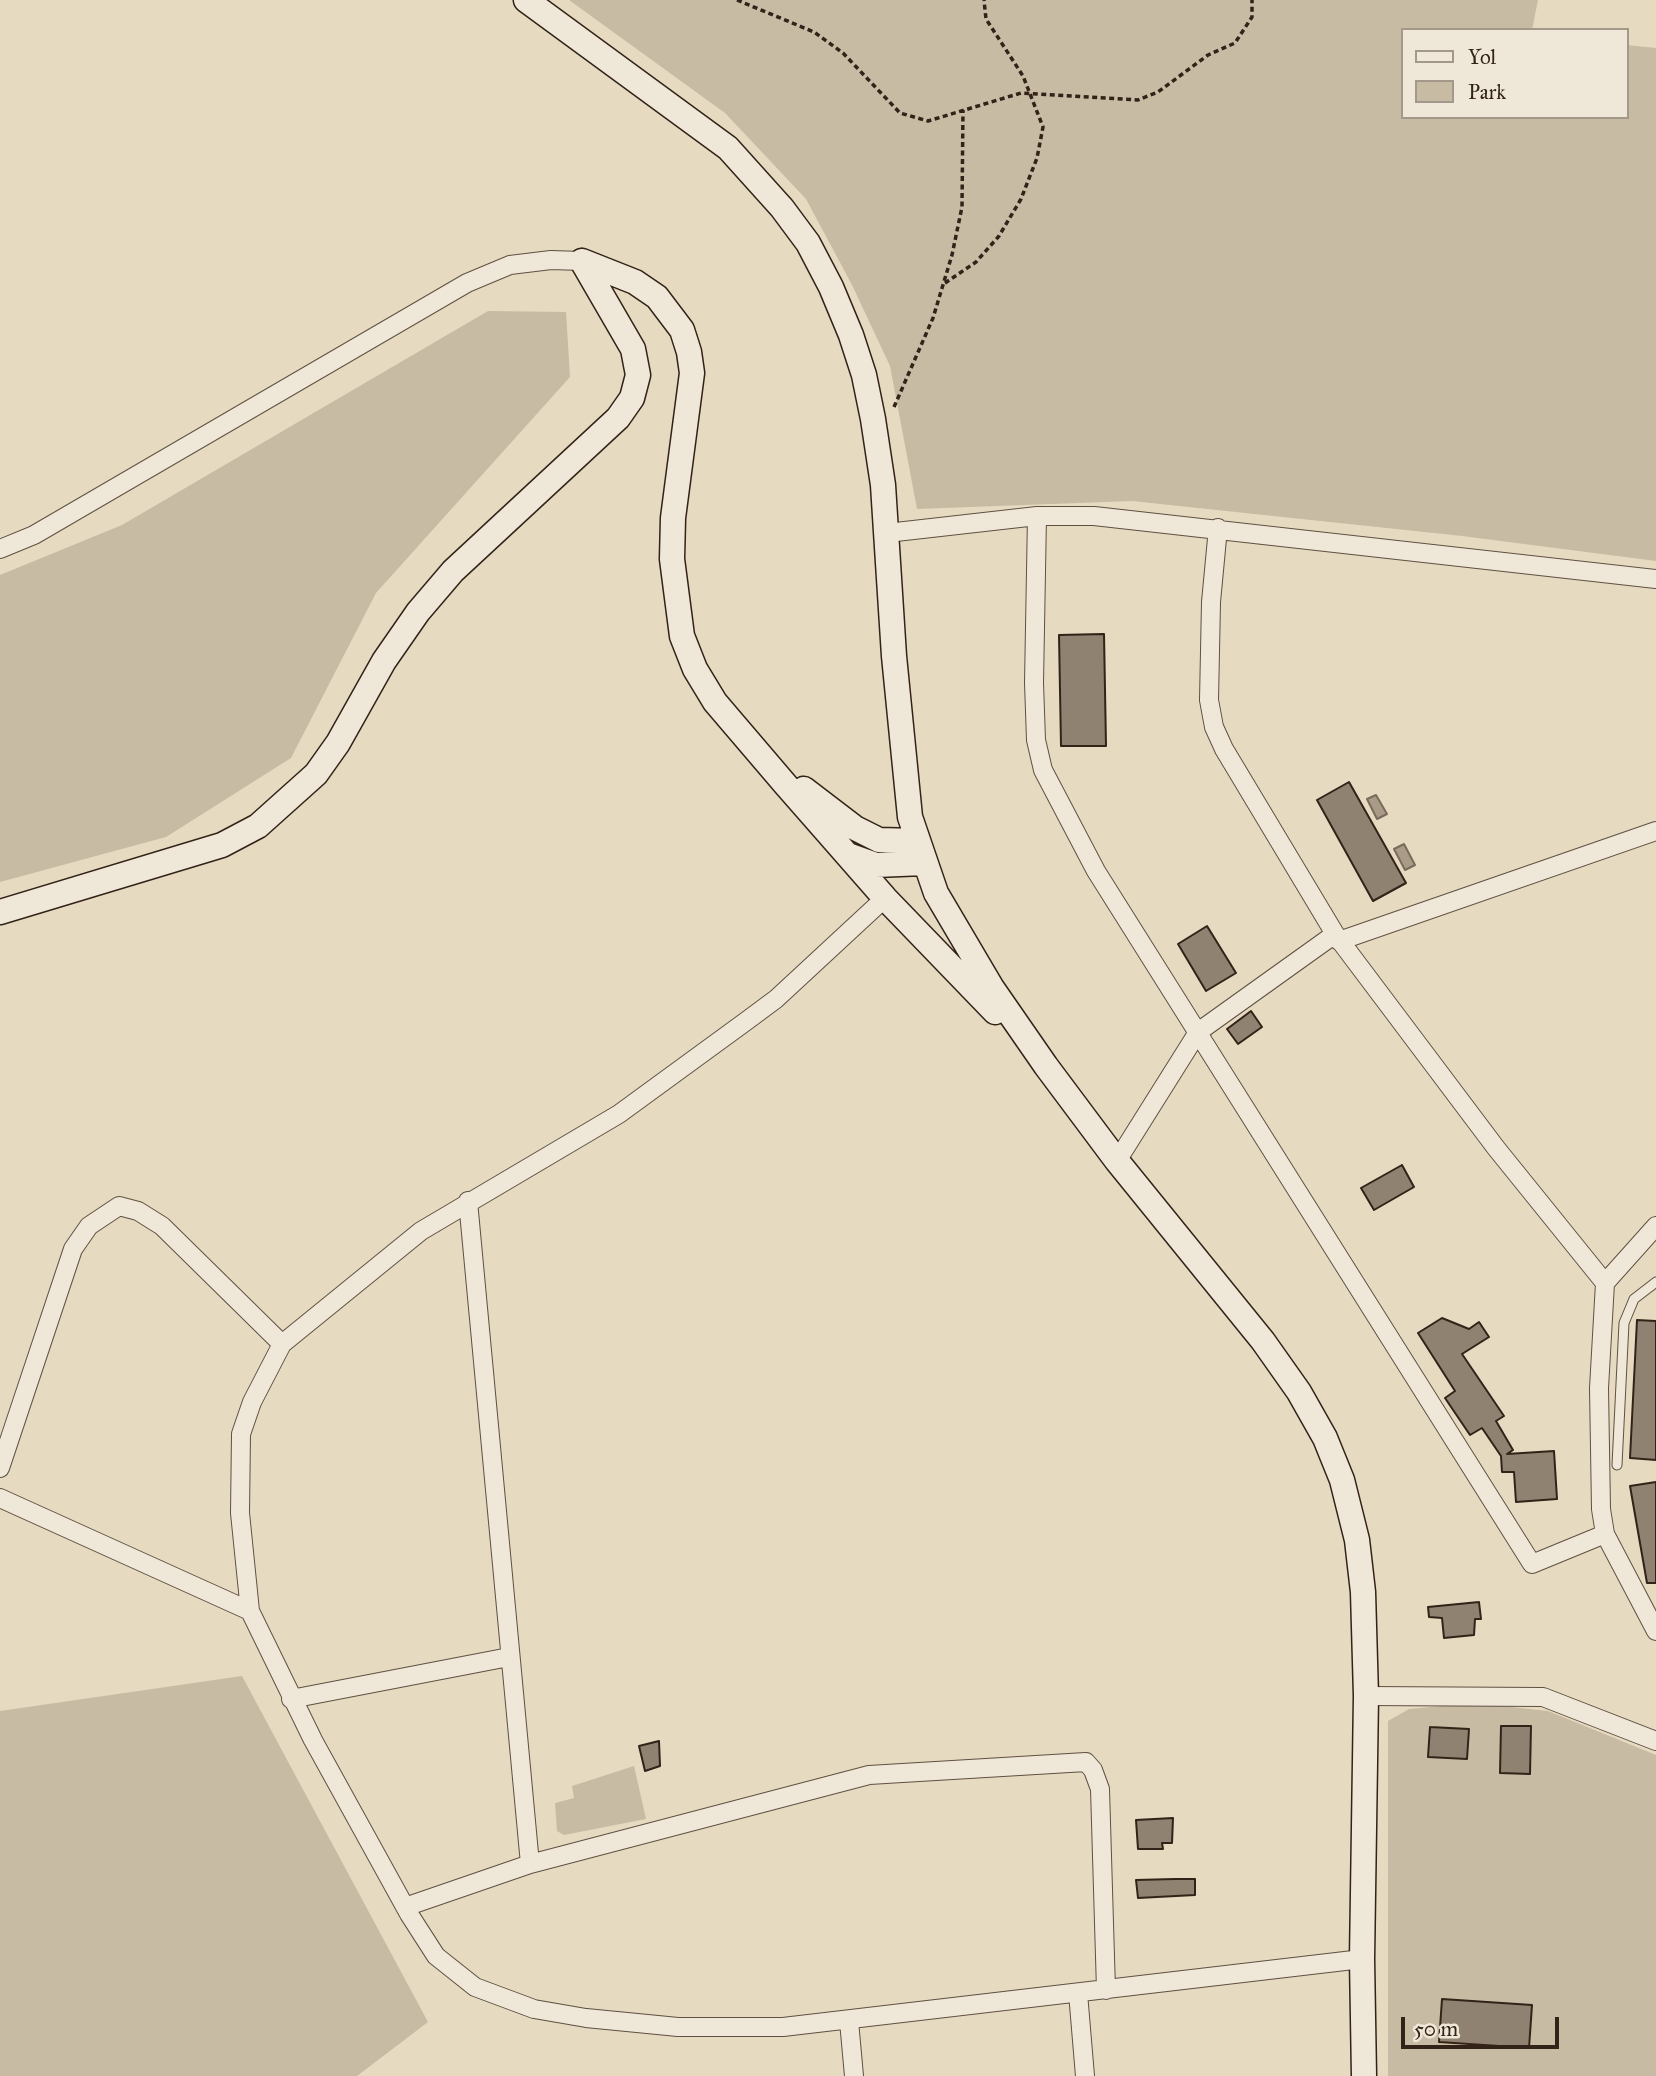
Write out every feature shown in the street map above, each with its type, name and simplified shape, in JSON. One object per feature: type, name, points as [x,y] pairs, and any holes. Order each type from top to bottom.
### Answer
[{"type":"main road","points":[[526,0],[728,148],[782,208],[808,243],[831,287],[864,375],[877,444],[887,533],[904,766],[920,852],[936,893],[959,934],[1046,1066],[1117,1161],[1263,1341],[1299,1392],[1325,1438],[1342,1480],[1357,1540],[1363,1592],[1366,1696],[1362,1959],[1364,2076]]},
{"type":"main road","points":[[582,261],[635,282],[657,297],[682,330],[692,373],[673,518],[675,600],[682,636],[695,669],[715,702],[885,898],[1046,1066]]},
{"type":"main road","points":[[0,912],[222,845],[258,826],[316,774],[338,743],[384,661],[418,612],[453,571],[618,418],[632,398],[638,375],[633,349],[582,261]]},
{"type":"main road","points":[[764,760],[855,828],[879,840],[920,852]]},
{"type":"main road","points":[[847,855],[876,865],[920,852]]},
{"type":"street","points":[[0,549],[34,535],[467,283],[510,265],[551,260],[582,261]]},
{"type":"street","points":[[887,533],[1037,516],[1094,516],[1656,579]]},
{"type":"street","points":[[1037,516],[1034,683],[1036,740],[1043,770],[1096,871],[1532,1564],[1605,1534]]},
{"type":"street","points":[[1218,528],[1210,630],[1209,700],[1214,727],[1224,749],[1337,938],[1488,1137],[1605,1283]]},
{"type":"street","points":[[1117,1161],[1198,1032],[1337,938],[1656,831]]},
{"type":"street","points":[[885,898],[776,999],[746,1022],[619,1114],[421,1231],[282,1344],[252,1402],[241,1434],[240,1513],[250,1611],[291,1699],[405,1907],[436,1956],[475,1987],[534,2010],[586,2018],[678,2026],[783,2027],[1362,1959]]},
{"type":"street","points":[[468,1201],[530,1864]]},
{"type":"street","points":[[0,1468],[73,1249],[89,1226],[119,1206],[138,1211],[162,1226],[282,1344]]},
{"type":"street","points":[[1656,1226],[1605,1283],[1599,1388],[1601,1509],[1605,1534],[1656,1631]]},
{"type":"street","points":[[0,1498],[250,1611]]},
{"type":"street","points":[[291,1699],[509,1657]]},
{"type":"street","points":[[1366,1696],[1543,1697],[1656,1741]]},
{"type":"street","points":[[405,1907],[530,1864],[869,1775],[1086,1762],[1093,1770],[1100,1788],[1107,1990]]},
{"type":"street","points":[[1079,1993],[1084,2076]]},
{"type":"street","points":[[849,2021],[855,2076]]},
{"type":"lane","points":[[1617,1465],[1624,1323],[1634,1299],[1656,1282]]},
{"type":"path","points":[[737,0],[814,32],[843,53],[900,113],[928,121],[1021,93],[1138,100],[1158,92],[1208,55],[1235,43],[1252,17],[1252,0]]},
{"type":"path","points":[[943,284],[976,262],[999,236],[1021,199],[1037,159],[1043,127],[1032,93],[986,19],[984,0]]},
{"type":"path","points":[[877,444],[933,318],[943,284],[962,207],[964,110]]},
{"type":"green space","points":[[569,0],[1538,0],[1532,28],[1400,28],[1400,119],[1628,119],[1628,45],[1656,48],[1656,561],[1462,536],[1132,501],[917,509],[890,366],[852,285],[806,199],[725,113]]},
{"type":"green space","points":[[488,311],[566,312],[570,377],[376,593],[291,758],[166,837],[0,882],[0,575],[122,525]]},
{"type":"green space","points":[[242,1676],[428,2022],[357,2076],[0,2076],[0,1711]]},
{"type":"green space","points":[[1476,1703],[1548,1711],[1656,1755],[1656,2076],[1388,2076],[1388,1721],[1409,1709]]},
{"type":"green space","points":[[634,1766],[646,1819],[564,1835],[557,1831],[555,1803],[574,1798],[572,1786]]},
{"type":"shaded area","points":[[1376,795],[1387,814],[1377,819],[1367,799]]},
{"type":"shaded area","points":[[1404,844],[1415,865],[1405,870],[1394,849]]},
{"type":"building","points":[[1104,634],[1106,746],[1061,746],[1059,635]]},
{"type":"building","points":[[1349,782],[1406,883],[1373,901],[1317,800]]},
{"type":"building","points":[[1207,926],[1236,973],[1206,991],[1178,944]]},
{"type":"building","points":[[1251,1011],[1262,1027],[1238,1044],[1227,1029]]},
{"type":"building","points":[[1402,1165],[1414,1187],[1374,1210],[1361,1188]]},
{"type":"building","points":[[1442,1318],[1469,1329],[1479,1322],[1489,1337],[1462,1354],[1504,1416],[1496,1421],[1513,1450],[1507,1454],[1554,1451],[1557,1499],[1516,1502],[1514,1472],[1502,1472],[1501,1456],[1482,1428],[1470,1435],[1445,1398],[1455,1391],[1418,1333]]},
{"type":"building","points":[[1637,1320],[1656,1321],[1656,1460],[1630,1458]]},
{"type":"building","points":[[1656,1482],[1656,1583],[1647,1583],[1630,1486]]},
{"type":"building","points":[[1479,1602],[1481,1619],[1475,1619],[1474,1635],[1444,1638],[1442,1618],[1429,1617],[1428,1607]]},
{"type":"building","points":[[1501,1726],[1531,1726],[1530,1774],[1500,1773]]},
{"type":"building","points":[[1430,1727],[1469,1729],[1467,1759],[1428,1757]]},
{"type":"building","points":[[659,1741],[660,1766],[645,1771],[639,1746]]},
{"type":"building","points":[[1173,1818],[1172,1843],[1162,1843],[1163,1849],[1138,1849],[1136,1820]]},
{"type":"building","points":[[1195,1879],[1195,1895],[1138,1898],[1136,1880]]},
{"type":"building","points":[[1442,1999],[1532,2005],[1529,2048],[1439,2042]]}]
